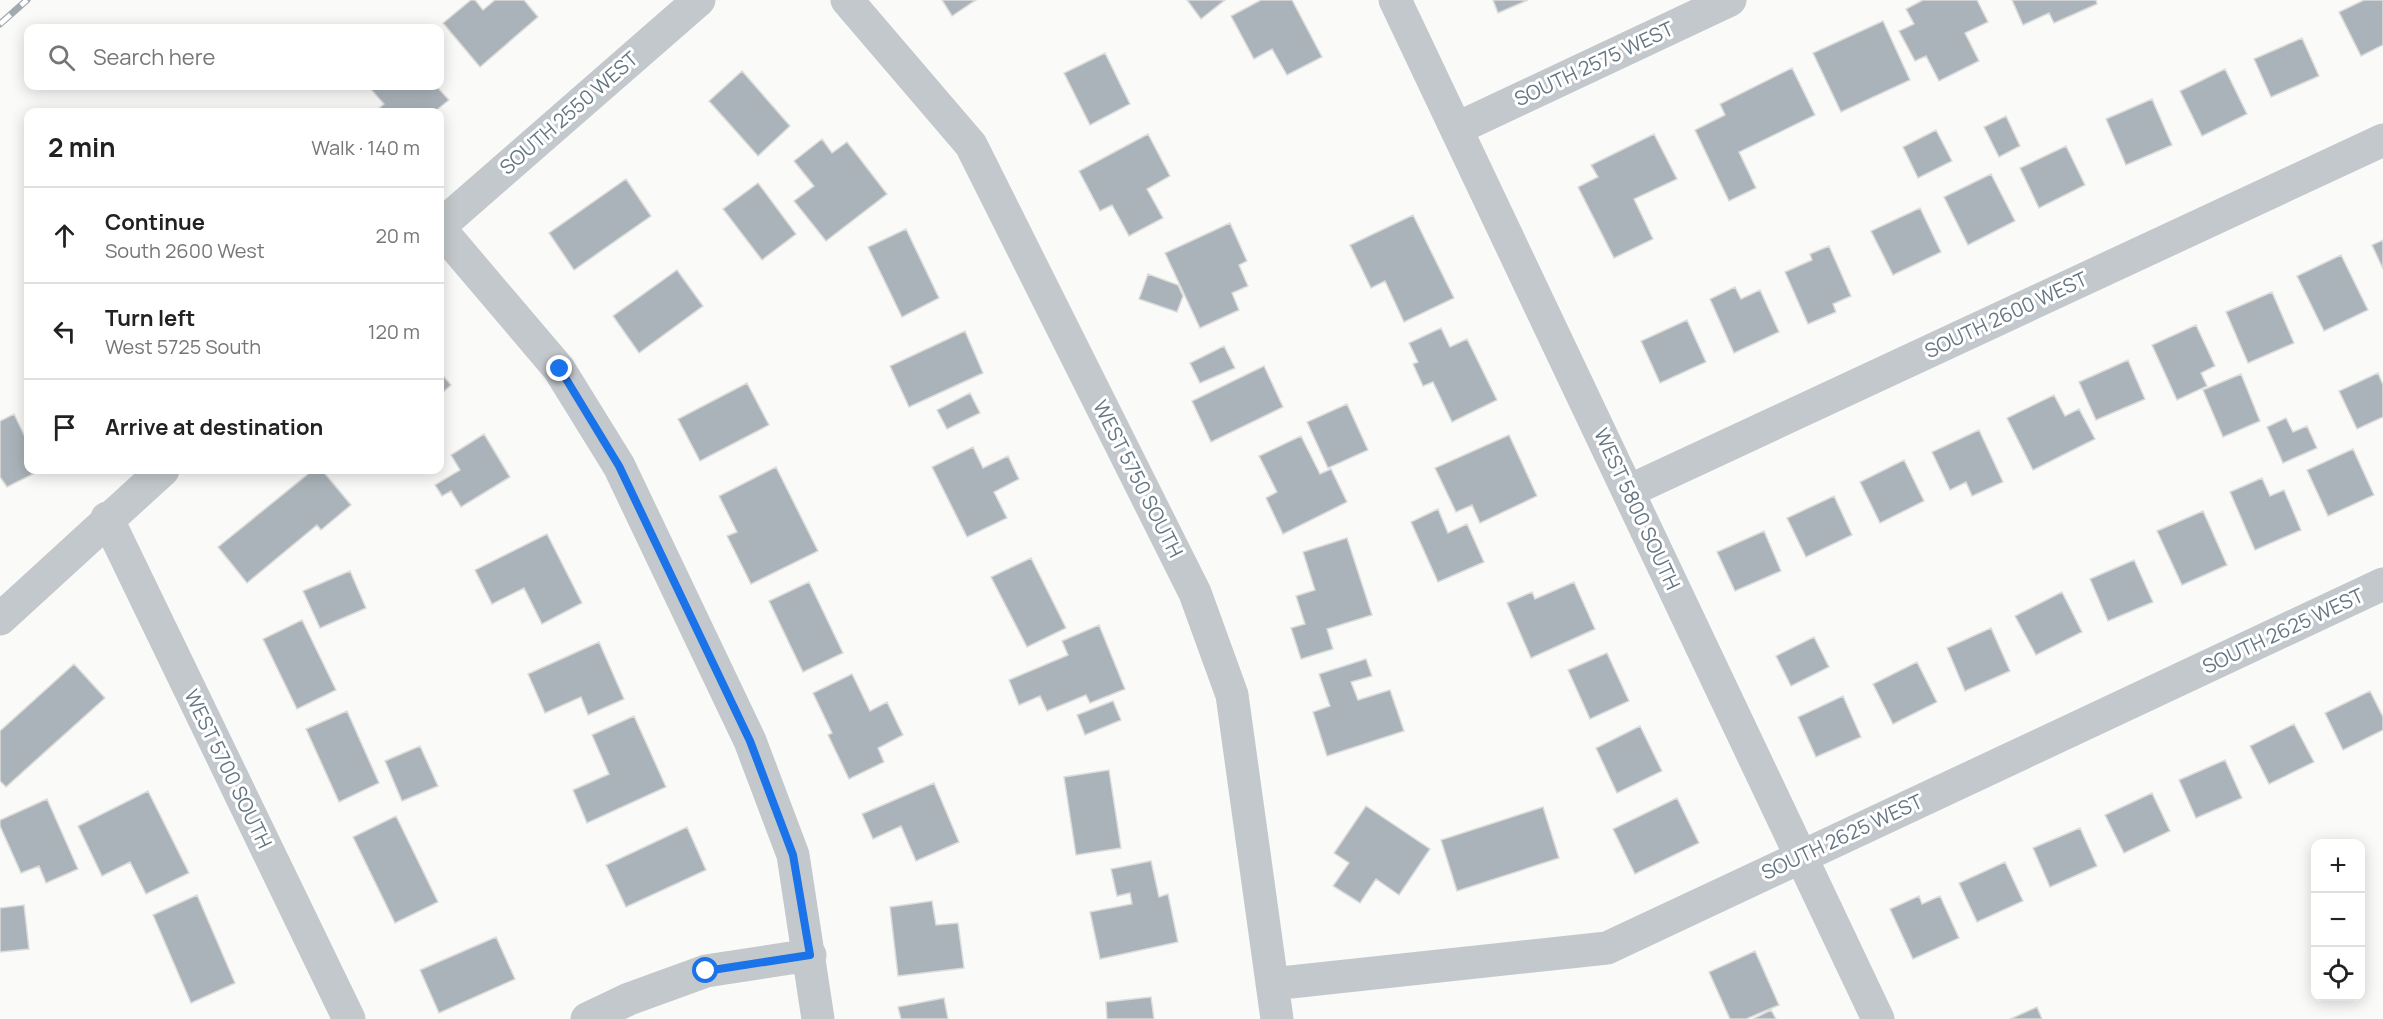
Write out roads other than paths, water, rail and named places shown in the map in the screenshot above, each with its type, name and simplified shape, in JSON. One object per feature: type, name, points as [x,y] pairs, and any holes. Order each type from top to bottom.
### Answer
[{"type":"street","name":"SOUTH 2550 WEST","points":[[444,224],[699,0]]},
{"type":"street","name":"WEST 5750 SOUTH","points":[[847,0],[970,145],[1195,592],[1232,695],[1277,1019]]},
{"type":"street","name":"WEST 5800 SOUTH","points":[[1395,0],[1458,128],[1878,1019]]},
{"type":"street","name":"SOUTH 2575 WEST","points":[[1458,128],[1730,0]]},
{"type":"street","name":"SOUTH 2600 WEST","points":[[1629,491],[2383,140]]},
{"type":"street","points":[[444,233],[560,369],[619,466],[750,741],[793,855],[818,1019]]},
{"type":"street","points":[[0,619],[107,518],[158,474]]},
{"type":"street","name":"WEST 5700 SOUTH","points":[[107,518],[349,1019]]},
{"type":"street","name":"SOUTH 2625 WEST","points":[[1272,984],[1607,948],[2383,584]]},
{"type":"street","points":[[587,1019],[629,999],[706,971],[810,955]]},
{"type":"railway","points":[[0,24],[27,0]]}]
